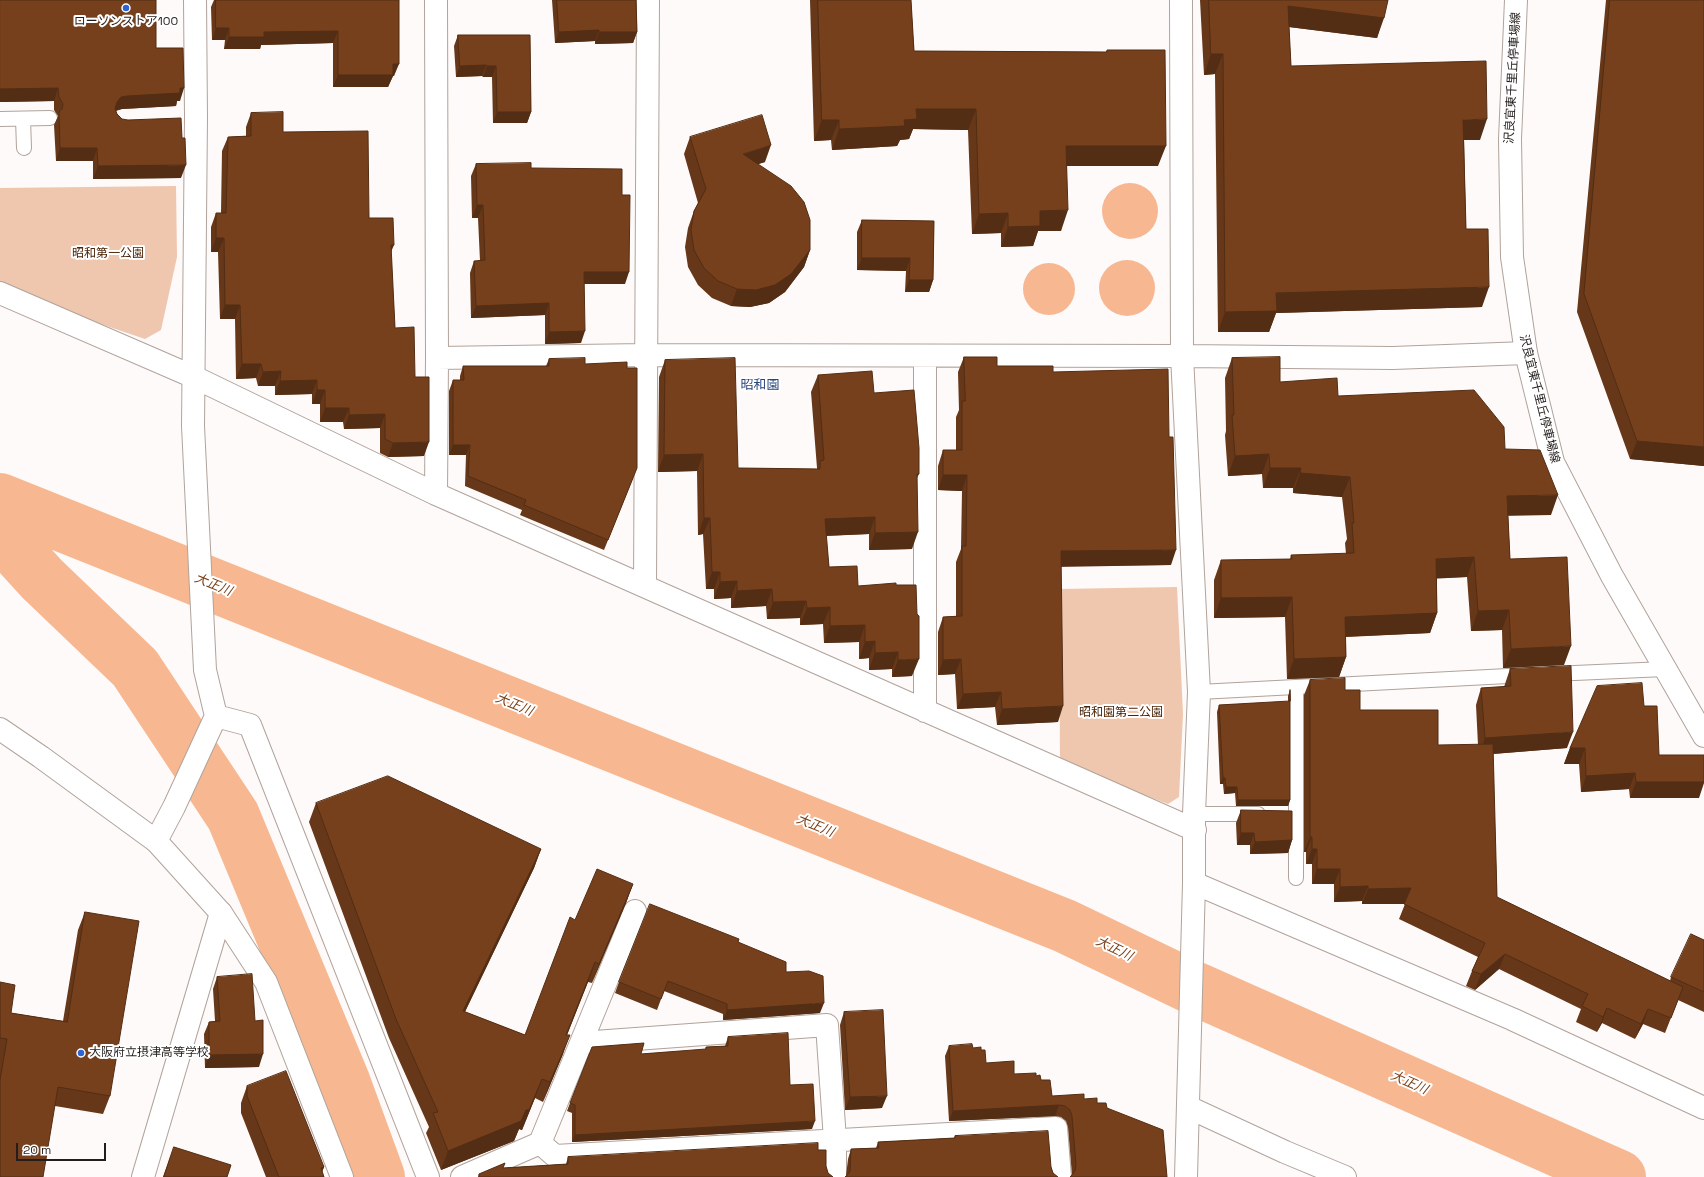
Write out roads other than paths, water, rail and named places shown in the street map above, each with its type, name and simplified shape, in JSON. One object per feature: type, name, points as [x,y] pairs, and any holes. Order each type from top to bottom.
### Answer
[{"type":"street","points":[[156,841],[170,815],[216,716],[205,670],[193,426],[196,117],[194,0]]},
{"type":"street","points":[[436,0],[436,494]]},
{"type":"street","points":[[645,585],[648,0]]},
{"type":"street","points":[[1181,0],[1182,356],[1199,692],[1194,822],[1194,887],[1186,1177]]},
{"type":"street","name":"沢良宜東千里丘停車場線","points":[[1516,0],[1510,139],[1512,257],[1526,353],[1553,462],[1612,576],[1704,736]]},
{"type":"street","points":[[174,118],[196,117]]},
{"type":"street","points":[[0,293],[194,377],[436,494],[645,585],[925,711],[1194,822]]},
{"type":"street","points":[[437,358],[645,355],[1393,358],[1526,353]]},
{"type":"street","points":[[925,356],[925,711]]},
{"type":"street","points":[[216,716],[250,725],[428,1177]]},
{"type":"street","points":[[0,729],[156,841],[222,913],[266,982],[342,1177]]},
{"type":"street","points":[[1194,887],[1512,1019],[1704,1108]]},
{"type":"street","points":[[462,1177],[540,1143],[635,911]]},
{"type":"street","points":[[143,1177],[222,913]]},
{"type":"street","points":[[582,1043],[827,1025],[835,1140],[835,1177]]},
{"type":"street","points":[[1188,1098],[1285,1152],[1344,1177]]},
{"type":"street","points":[[540,1143],[555,1156],[1056,1128],[1060,1177]]},
{"type":"lane","points":[[0,119],[50,118]]},
{"type":"lane","points":[[24,119],[24,148]]},
{"type":"lane","points":[[1199,692],[1665,668]]},
{"type":"lane","points":[[1296,687],[1296,878]]},
{"type":"lane","points":[[1194,822],[1276,815],[1296,815]]},
{"type":"waterway","name":"大正川","points":[[0,500],[1065,926],[1196,989],[1619,1177]]},
{"type":"waterway","points":[[0,533],[42,579],[135,668],[233,816],[343,1081],[378,1177]]},
{"type":"place","name":"ローソンストア100","points":[[126,8]]},
{"type":"place","name":"大阪府立摂津高等学校","points":[[81,1053]]},
{"type":"district","name":"昭和園","points":[[760,385]]},
{"type":"park label","name":"昭和第一公園","points":[[108,254]]},
{"type":"park label","name":"昭和園第二公園","points":[[1121,713]]}]
